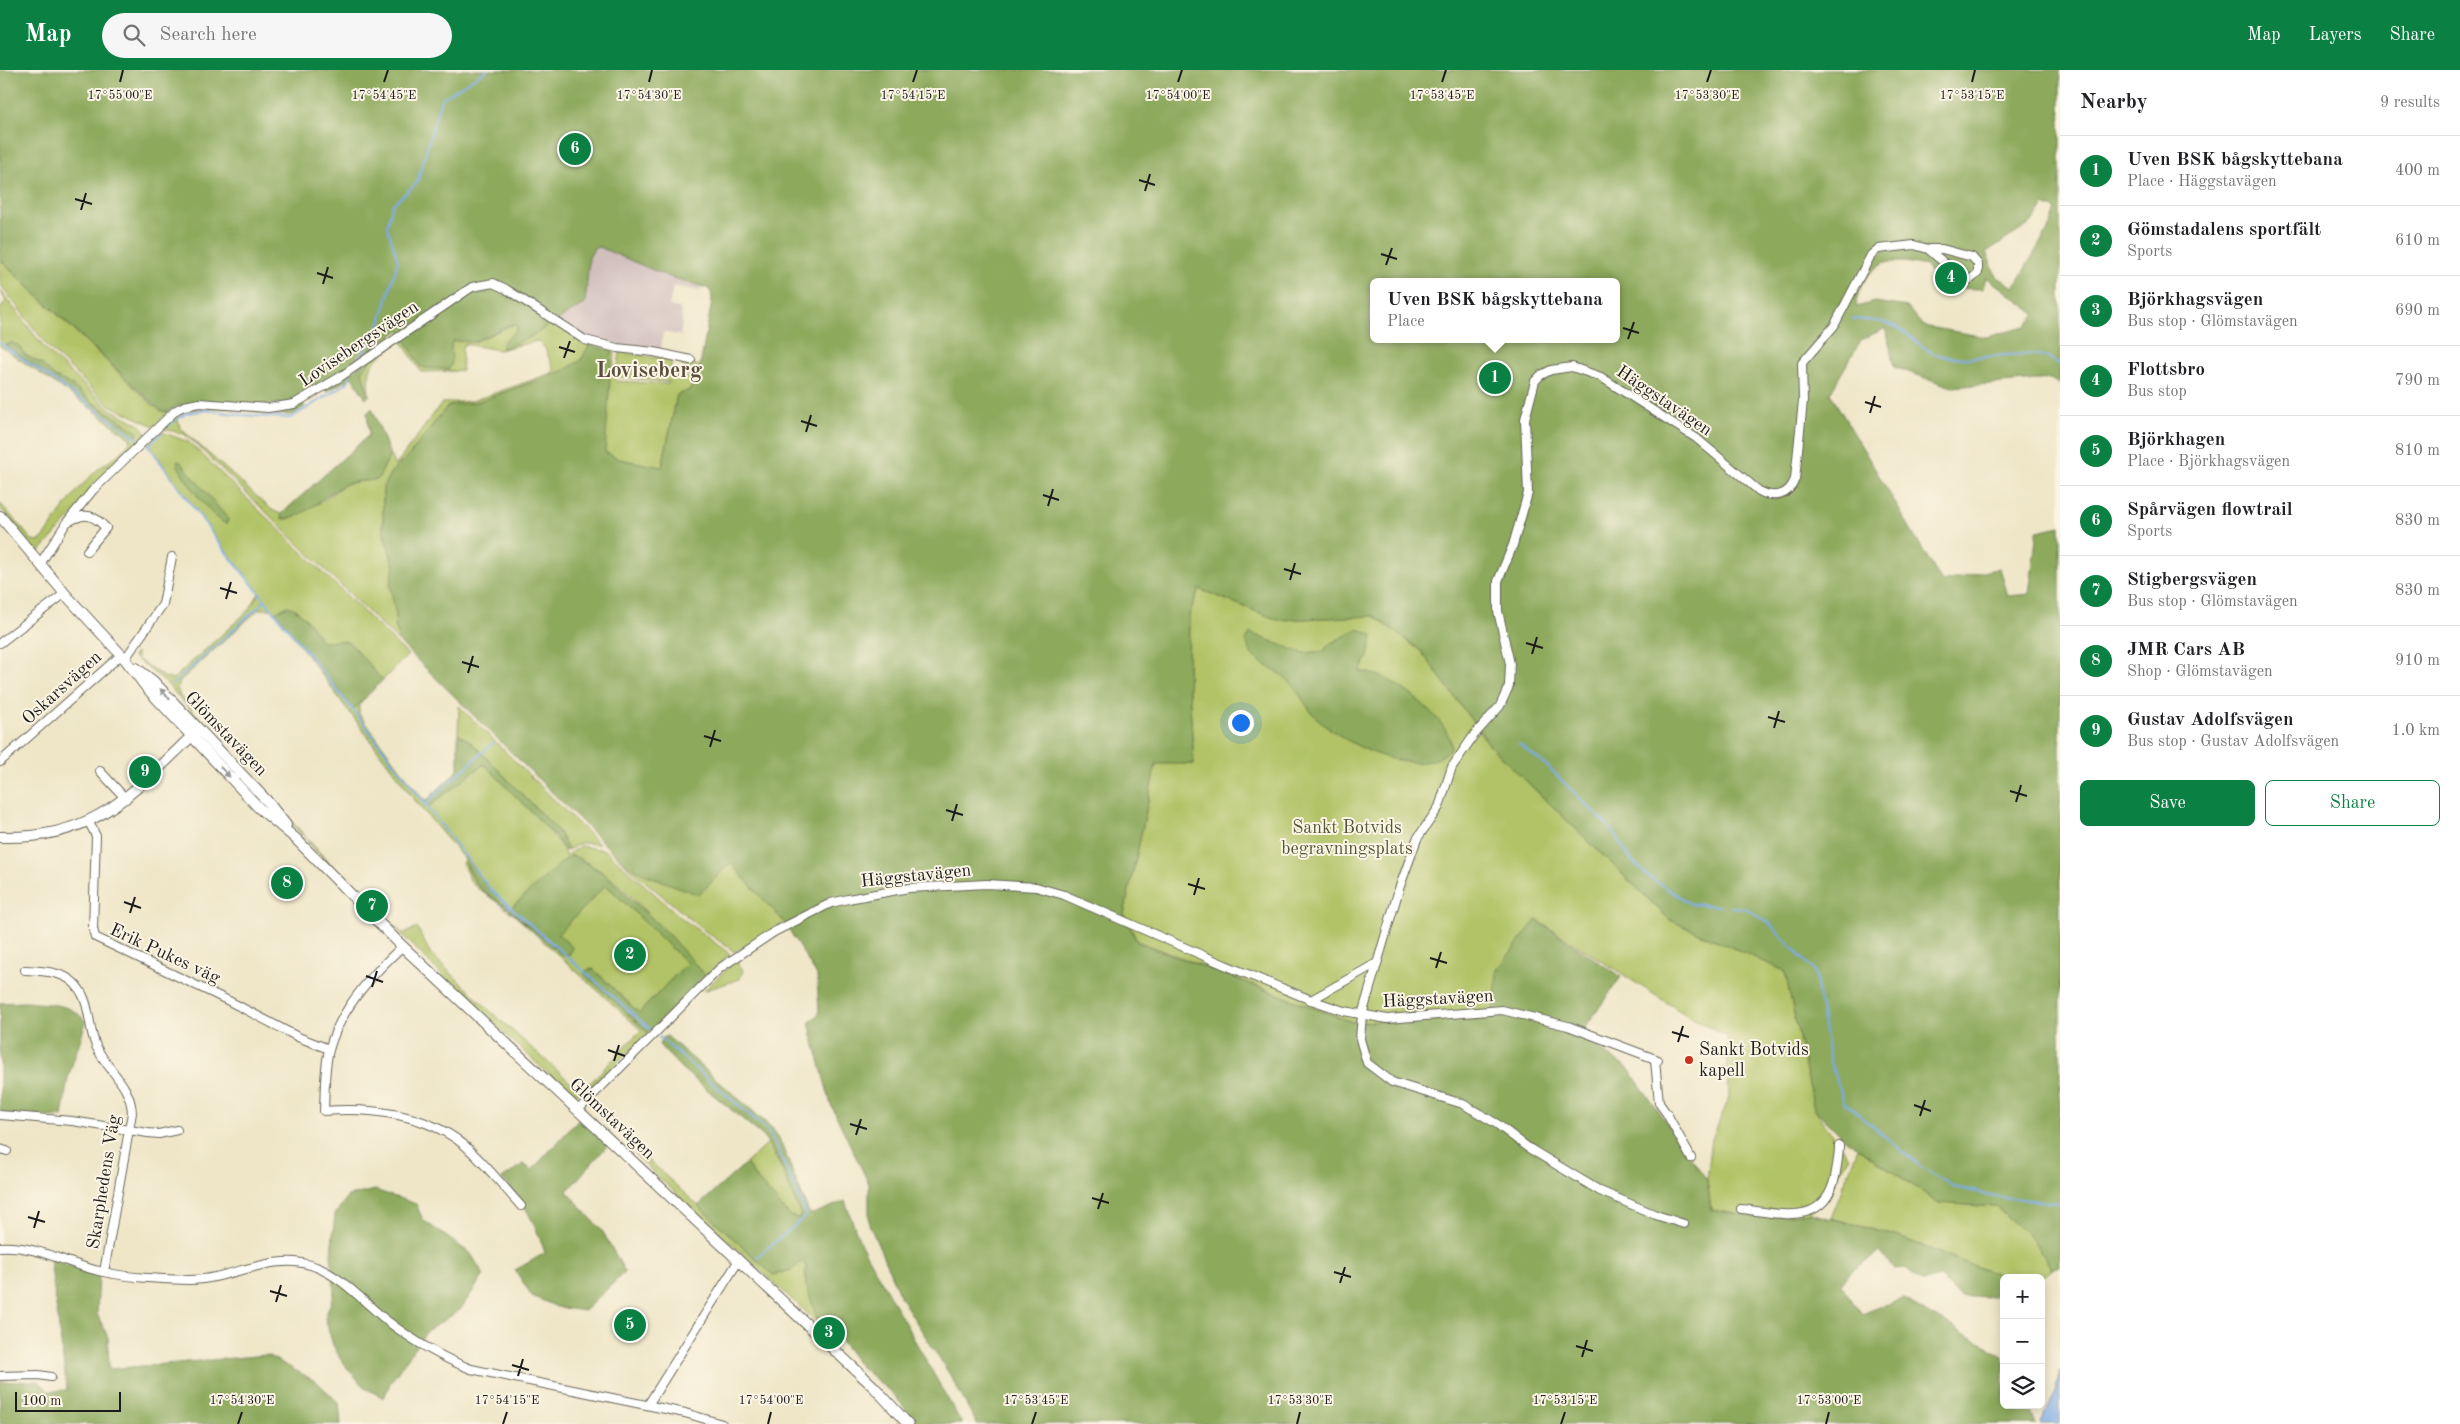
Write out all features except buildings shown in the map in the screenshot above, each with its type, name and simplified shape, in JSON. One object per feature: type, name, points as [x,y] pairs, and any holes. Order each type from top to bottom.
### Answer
[{"type":"main road","name":"Glömstavägen","points":[[0,516],[64,594],[123,657],[153,681],[195,734],[267,801],[296,838],[402,947],[874,1387],[908,1424]]},
{"type":"main road","points":[[0,837],[43,835],[89,822],[126,799],[195,734]]},
{"type":"street","name":"Häggstavägen","points":[[1362,1015],[1399,889],[1417,839],[1439,807],[1452,767],[1474,735],[1500,706],[1509,686],[1510,664],[1498,611],[1498,581],[1513,545],[1528,492],[1525,419],[1535,382],[1541,375],[1551,370],[1572,367],[1601,377],[1696,438],[1759,491],[1771,496],[1780,496],[1793,486],[1795,479],[1802,401],[1802,363],[1834,326],[1871,255],[1887,247],[1914,245],[1928,249]]},
{"type":"street","points":[[1928,249],[1950,250],[1972,257],[1978,264],[1978,273],[1971,279],[1963,279],[1928,249]]},
{"type":"street","name":"Lovisebergsvägen","points":[[40,564],[67,522],[93,490],[176,410],[184,406],[200,404],[268,408],[294,404],[340,377],[459,296],[480,284],[493,283],[506,289],[585,340],[603,345],[654,352],[692,360]]},
{"type":"street","points":[[67,522],[78,516],[89,515],[106,528],[87,551]]},
{"type":"street","name":"Oskarsvägen","points":[[0,762],[123,657],[162,604],[172,557]]},
{"type":"street","points":[[0,642],[64,594]]},
{"type":"street","points":[[100,771],[126,799]]},
{"type":"street","name":"Erik Pukes väg","points":[[89,822],[96,836],[93,929],[95,937],[104,944],[229,1001],[298,1037],[329,1048]]},
{"type":"street","name":"Häggstavägen","points":[[578,1110],[728,961],[774,932],[831,903],[909,888],[987,884],[1042,888],[1311,1000],[1362,1015],[1387,1019],[1502,1010],[1568,1026],[1656,1060],[1659,1103],[1667,1114],[1690,1158]]},
{"type":"street","points":[[402,947],[362,988],[329,1048],[324,1111],[375,1111],[432,1125],[462,1143],[521,1206]]},
{"type":"street","points":[[1311,1000],[1377,963]]},
{"type":"street","name":"Skarphedens Väg","points":[[25,970],[60,974],[73,982],[81,993],[90,1015],[97,1049],[117,1074],[130,1097],[132,1113],[104,1272]]},
{"type":"street","points":[[1362,1015],[1360,1039],[1367,1063],[1392,1082],[1462,1104],[1497,1124],[1527,1148],[1600,1191],[1656,1215],[1684,1224]]},
{"type":"street","points":[[0,1115],[66,1120],[159,1134],[177,1130]]},
{"type":"street","points":[[1741,1209],[1784,1214],[1812,1211],[1818,1208],[1827,1199],[1831,1191],[1839,1146]]},
{"type":"street","points":[[0,1247],[26,1248],[104,1272],[125,1276],[209,1280],[275,1262],[312,1265],[330,1275],[414,1340],[461,1365],[489,1374],[648,1405],[722,1424]]},
{"type":"street","points":[[648,1405],[738,1260]]},
{"type":"street","points":[[0,1376],[38,1375],[51,1377]]},
{"type":"shaded area","points":[[599,247],[667,276],[701,287],[700,291],[673,286],[669,306],[680,308],[682,321],[680,337],[679,335],[663,332],[661,348],[653,350],[593,341],[556,319],[585,304],[589,258],[594,248]]},
{"type":"green space","points":[[0,70],[2060,70],[2060,384],[2051,379],[1952,387],[1894,367],[1886,328],[1861,340],[1830,393],[1942,582],[2000,568],[2008,596],[2029,594],[2037,531],[2060,526],[2060,1267],[2052,1270],[2033,1239],[1996,1207],[1939,1203],[1846,1140],[1814,1109],[1785,971],[1670,920],[1491,747],[1421,651],[1374,616],[1278,620],[1199,589],[1189,615],[1188,676],[1194,764],[1156,764],[1124,914],[1137,942],[1352,1022],[1493,1019],[1497,970],[1536,920],[1621,977],[1579,1036],[1628,1068],[1707,1180],[1711,1210],[1761,1218],[1810,1213],[1896,1236],[2000,1276],[2000,1296],[1985,1298],[1960,1296],[1939,1277],[1922,1282],[1906,1268],[1894,1269],[1880,1252],[1851,1271],[1841,1285],[1862,1314],[1902,1298],[2000,1354],[2000,1409],[2030,1409],[2036,1424],[977,1424],[950,1375],[901,1298],[869,1224],[869,1184],[831,1105],[809,1023],[819,1013],[817,976],[785,923],[730,863],[699,895],[644,874],[631,866],[629,868],[397,640],[399,637],[395,626],[396,615],[390,584],[394,566],[383,531],[383,487],[391,472],[410,454],[445,409],[451,405],[478,402],[565,370],[581,360],[590,344],[612,350],[605,452],[619,459],[662,467],[677,395],[690,390],[700,366],[712,301],[711,292],[707,288],[667,276],[599,247],[594,248],[589,258],[585,304],[533,335],[512,345],[501,349],[504,341],[518,329],[516,325],[509,325],[474,342],[453,341],[451,348],[452,359],[448,369],[425,368],[420,366],[400,330],[299,399],[284,404],[177,406],[168,412],[161,411],[0,260]],"holes":[[[571,135],[589,145],[579,163],[561,153]],[[2044,205],[2056,210],[2048,230],[2014,287],[1996,276],[1986,252],[2032,223]],[[1884,262],[1906,262],[1926,266],[1942,288],[1983,289],[1986,277],[2036,314],[2025,327],[1986,337],[1923,326],[1907,307],[1875,302],[1856,307],[1861,287],[1868,275]]]},
{"type":"green space","points":[[571,134],[589,145],[579,163],[561,153]]},
{"type":"green space","points":[[0,260],[155,407],[168,412],[154,426],[109,405],[49,348],[0,284]]},
{"type":"green space","points":[[0,290],[47,351],[110,409],[139,424],[145,432],[144,437],[39,552],[34,549],[0,508],[0,503],[32,540],[39,541],[45,536],[62,510],[82,486],[96,471],[125,449],[131,439],[88,406],[0,346],[0,310],[6,301]],"holes":[[[5,346],[19,346],[25,355],[42,364],[55,377],[70,384],[92,402],[132,428],[137,436],[135,437]]]},
{"type":"green space","points":[[552,322],[590,344],[581,360],[565,370],[478,402],[448,406],[410,454],[391,472],[383,487],[383,531],[394,566],[390,584],[396,615],[395,626],[399,637],[397,640],[194,442],[184,434],[160,428],[175,413],[200,406],[278,411],[277,414],[239,409],[198,408],[177,415],[180,428],[272,510],[281,514],[282,518],[288,519],[321,502],[345,484],[378,479],[390,455],[395,466],[442,403],[472,401],[552,373],[554,370],[545,348],[537,341],[499,350],[464,344],[462,349],[462,371],[421,372],[401,340],[374,362],[369,375],[369,396],[362,372],[373,357],[403,337],[416,358],[423,365],[448,369],[452,364],[450,348],[453,341],[474,342],[512,325],[518,326],[516,331],[527,339]]},
{"type":"green space","points":[[12,343],[19,346],[25,355],[42,364],[55,377],[70,384],[92,402],[138,432],[137,436],[135,437],[5,345]]},
{"type":"green space","points":[[612,350],[615,352],[613,377],[617,381],[668,384],[670,382],[620,377],[617,373],[620,352],[672,360],[669,376],[688,378],[690,368],[682,366],[678,360],[700,366],[690,390],[677,395],[662,467],[622,461],[608,454],[604,449]]},
{"type":"green space","points":[[373,357],[362,372],[369,396],[366,399],[352,377],[326,392],[327,388]]},
{"type":"green space","points":[[302,403],[305,406],[292,415],[277,414],[278,411]]},
{"type":"green space","points":[[372,408],[390,455],[378,479],[348,483],[299,515],[282,519],[281,514],[369,435],[367,413]]},
{"type":"green space","points":[[159,431],[189,442],[408,655],[383,680],[364,662],[356,649],[320,641],[312,627],[295,608],[354,709],[367,696],[359,706],[359,714],[422,798],[427,800],[424,803],[427,808],[480,766],[486,765],[531,810],[555,838],[565,856],[580,846],[605,850],[683,919],[730,954],[707,976],[705,975],[626,892],[590,864],[571,855],[511,908],[491,890],[466,857],[464,859],[417,803],[273,609],[259,609],[181,680],[177,688],[180,696],[343,879],[354,884],[381,909],[401,933],[406,933],[417,927],[430,953],[489,1010],[577,1088],[584,1087],[590,1083],[641,1030],[514,914],[529,926],[558,934],[606,884],[687,963],[639,1013],[593,969],[629,1016],[649,1033],[587,1091],[577,1094],[542,1068],[489,1020],[411,944],[354,886],[347,884],[167,684],[133,656],[136,653],[137,659],[164,677],[173,679],[249,610],[259,593],[223,548],[147,443]]},
{"type":"green space","points":[[180,461],[228,519],[227,524],[214,515],[200,499],[178,466],[177,462]]},
{"type":"green space","name":"Sankt Botvids begravningsplats","points":[[1199,589],[1278,620],[1374,616],[1421,651],[1491,747],[1670,920],[1785,971],[1814,1109],[1849,1158],[1810,1213],[1761,1218],[1711,1210],[1707,1180],[1712,1139],[1729,1098],[1727,1036],[1688,1016],[1537,920],[1497,970],[1494,1019],[1352,1022],[1137,941],[1124,914],[1156,763],[1194,764],[1188,676],[1189,615]]},
{"type":"green space","points":[[288,606],[298,611],[307,620],[320,641],[348,642],[383,680],[353,710],[275,612]]},
{"type":"green space","points":[[1358,629],[1373,635],[1368,657],[1360,671],[1383,677],[1403,689],[1426,707],[1444,728],[1450,738],[1451,748],[1438,758],[1421,762],[1401,761],[1359,747],[1340,736],[1312,713],[1286,678],[1252,655],[1246,641],[1250,633],[1302,653],[1324,651],[1329,644]]},
{"type":"green space","points":[[459,706],[599,844],[581,843],[568,850],[558,831],[471,742],[458,734]]},
{"type":"green space","points":[[458,734],[471,742],[558,831],[568,850],[565,851],[556,837],[484,764],[427,808],[424,803],[458,770]]},
{"type":"green space","points":[[569,856],[574,856],[606,875],[668,934],[705,975],[649,1033],[584,974],[587,970],[593,969],[639,1013],[687,963],[606,885],[558,934],[572,947],[570,954],[563,956],[508,908],[484,892],[475,882],[464,860],[465,857],[491,890],[511,908]]},
{"type":"green space","points":[[464,860],[475,882],[484,892],[503,906],[477,888],[470,880],[462,863]]},
{"type":"green space","points":[[730,863],[785,923],[735,952],[706,932],[629,868],[631,866],[644,874],[671,883]]},
{"type":"green space","points":[[736,960],[743,970],[740,979],[703,991]]},
{"type":"green space","points":[[27,1002],[52,1004],[67,1008],[74,1011],[86,1022],[68,1078],[62,1117],[0,1114],[0,1003]]},
{"type":"green space","points":[[667,1036],[772,1128],[779,1138],[809,1213],[813,1214],[845,1201],[861,1245],[962,1424],[918,1424],[893,1394],[860,1366],[837,1335],[819,1324],[806,1285],[806,1267],[803,1261],[791,1270],[773,1275],[698,1206],[746,1163],[755,1177],[790,1216],[797,1218],[801,1216],[778,1159],[764,1137],[681,1068],[659,1045],[662,1038]]},
{"type":"green space","points":[[579,1119],[608,1145],[567,1191],[603,1232],[625,1272],[584,1311],[557,1307],[532,1296],[515,1270],[545,1253],[528,1213],[517,1196],[502,1179],[523,1164],[532,1170]]},
{"type":"green space","points":[[627,1140],[773,1275],[791,1270],[803,1260],[806,1267],[806,1285],[819,1324],[639,1159]]},
{"type":"green space","points":[[768,1143],[783,1171],[802,1216],[797,1218],[790,1216],[755,1177],[746,1163]]},
{"type":"green space","points":[[1858,1148],[1939,1203],[1996,1207],[2033,1239],[2052,1270],[2045,1275],[2000,1274],[2000,1276],[1896,1236],[1831,1218]]},
{"type":"green space","points":[[375,1190],[416,1204],[423,1220],[471,1254],[484,1275],[460,1310],[427,1331],[390,1383],[384,1398],[365,1388],[343,1363],[333,1345],[325,1318],[334,1294],[331,1254],[335,1214],[348,1196]]},
{"type":"green space","points":[[50,1259],[99,1276],[97,1314],[108,1337],[109,1369],[267,1355],[317,1382],[339,1403],[341,1424],[0,1424],[0,1382],[39,1381],[48,1391],[67,1390]]},
{"type":"water","points":[[2060,1370],[2060,1424],[2040,1424],[2055,1392]]},
{"type":"waterway","points":[[359,358],[377,333],[398,261],[387,226],[393,204],[417,183],[441,99],[487,70]]},
{"type":"waterway","points":[[1853,319],[1879,321],[1894,326],[1929,351],[1943,356],[1967,358],[2027,354],[2047,357],[2060,364]]},
{"type":"waterway","points":[[0,343],[141,441]]},
{"type":"waterway","points":[[167,427],[186,413],[205,410],[291,418],[347,383],[350,376]]},
{"type":"waterway","points":[[148,446],[161,433]]},
{"type":"waterway","points":[[148,445],[223,548],[353,710],[491,890],[650,1029]]},
{"type":"waterway","points":[[172,685],[265,601]]},
{"type":"waterway","points":[[424,805],[493,743]]},
{"type":"waterway","points":[[1519,744],[1547,766],[1610,828],[1631,860],[1649,877],[1691,904],[1719,906]]},
{"type":"waterway","points":[[1731,907],[1745,908],[1767,921],[1815,972],[1830,1062],[1844,1102],[1920,1166],[1954,1187],[2001,1197],[2060,1203]]},
{"type":"waterway","points":[[659,1037],[767,1130],[773,1139],[807,1215],[757,1257]]},
{"type":"place","name":"Spårvägen flowtrail","points":[[575,149]]},
{"type":"place","name":"Flottsbro","points":[[1951,278]]},
{"type":"place","name":"Uven BSK bågskyttebana","points":[[1495,378]]},
{"type":"place","name":"Gustav Adolfsvägen","points":[[145,772]]},
{"type":"place","name":"JMR Cars AB","points":[[287,883]]},
{"type":"place","name":"Stigbergsvägen","points":[[372,906]]},
{"type":"place","name":"Gömstadalens sportfält","points":[[630,955]]},
{"type":"place","name":"Sankt Botvids kapell","points":[[1689,1060]]},
{"type":"place","name":"Björkhagen","points":[[630,1325]]},
{"type":"place","name":"Björkhagsvägen","points":[[829,1333]]},
{"type":"district","name":"Loviseberg","points":[[649,371]]}]
